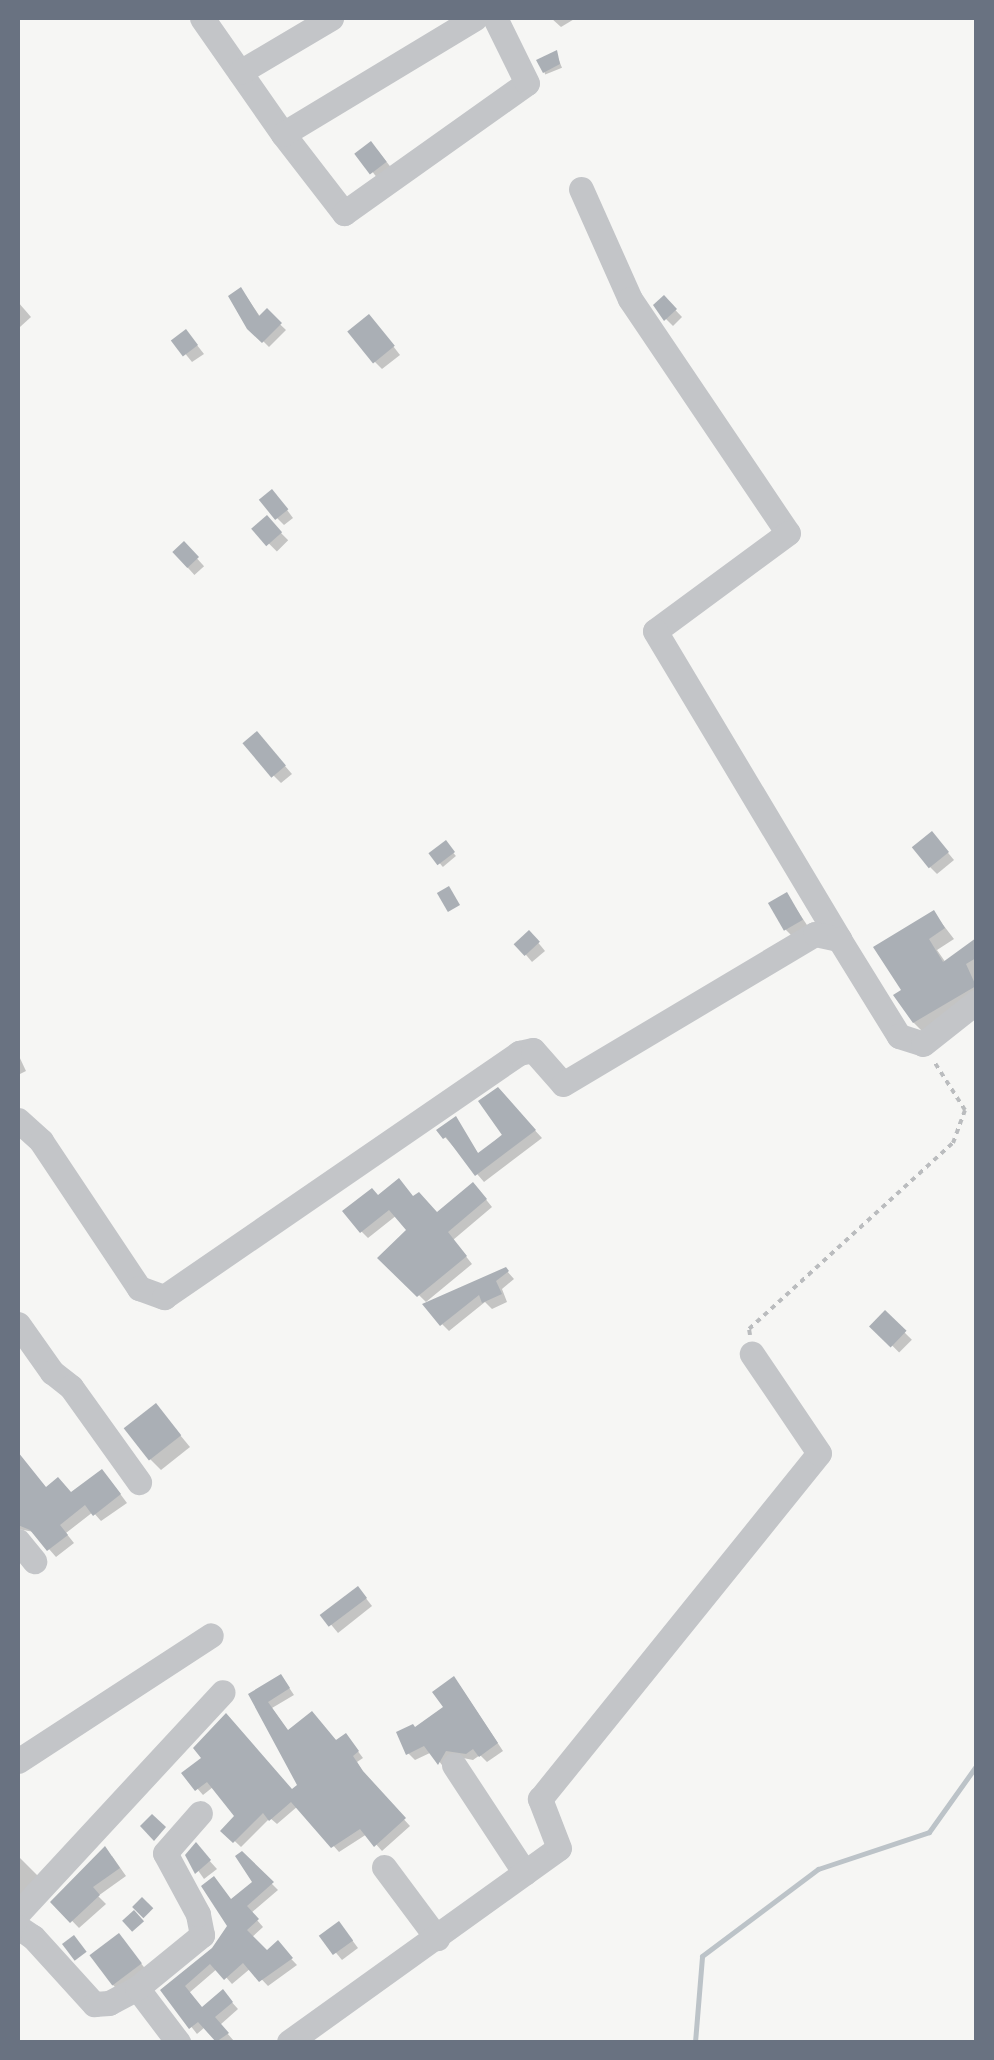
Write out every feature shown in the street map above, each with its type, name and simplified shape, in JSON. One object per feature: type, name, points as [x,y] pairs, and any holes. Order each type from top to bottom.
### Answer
[{"type":"street","points":[[202,18],[283,134],[344,212],[527,83],[494,18]]},
{"type":"street","points":[[240,72],[332,18]]},
{"type":"street","points":[[283,134],[476,18]]},
{"type":"street","points":[[581,189],[630,299],[788,533],[655,632],[900,1036],[923,1044],[976,1002]]},
{"type":"street","points":[[18,1120],[41,1140],[139,1288],[164,1297],[520,1053],[532,1050],[563,1084],[816,934],[839,939]]},
{"type":"street","points":[[18,1324],[52,1372],[71,1387],[138,1482]]},
{"type":"street","points":[[289,2042],[559,1848],[540,1800],[819,1453],[752,1354]]},
{"type":"street","points":[[18,1761],[211,1635]]},
{"type":"street","points":[[18,1913],[223,1692]]},
{"type":"street","points":[[454,1766],[526,1873]]},
{"type":"street","points":[[18,1927],[33,1937],[94,2004],[109,2003],[136,1988],[202,1935],[198,1914],[166,1854],[200,1813]]},
{"type":"street","points":[[384,1867],[437,1938]]},
{"type":"street","points":[[136,1988],[178,2042]]},
{"type":"path","points":[[752,1354],[749,1328],[953,1143],[964,1110],[923,1044]]},
{"type":"building","points":[[557,50],[560,64],[543,73],[536,60]]},
{"type":"building","points":[[371,141],[387,162],[370,174],[354,154]]},
{"type":"building","points":[[241,287],[259,316],[267,308],[282,323],[262,343],[247,329],[228,296]]},
{"type":"building","points":[[664,295],[677,309],[664,321],[653,305]]},
{"type":"building","points":[[369,314],[395,346],[373,363],[347,332]]},
{"type":"building","points":[[186,329],[198,345],[183,356],[171,340]]},
{"type":"building","points":[[272,489],[288,509],[275,520],[259,500]]},
{"type":"building","points":[[267,515],[282,532],[266,546],[251,529]]},
{"type":"building","points":[[184,541],[199,557],[187,568],[172,552]]},
{"type":"building","points":[[257,731],[286,765],[271,778],[242,743]]},
{"type":"building","points":[[932,831],[949,852],[929,868],[912,847]]},
{"type":"building","points":[[446,840],[455,852],[437,865],[428,853]]},
{"type":"building","points":[[449,886],[460,905],[448,912],[437,893]]},
{"type":"building","points":[[787,892],[803,920],[784,931],[768,903]]},
{"type":"building","points":[[934,910],[945,928],[929,939],[943,962],[976,938],[976,958],[966,964],[976,986],[913,1023],[893,995],[901,990],[873,947]]},
{"type":"building","points":[[529,930],[540,942],[525,956],[514,944]]},
{"type":"building","points":[[498,1087],[536,1130],[475,1176],[446,1137],[443,1139],[436,1130],[456,1116],[478,1153],[502,1135],[478,1101]]},
{"type":"building","points":[[399,1178],[413,1196],[419,1192],[437,1212],[473,1182],[487,1199],[448,1232],[467,1256],[417,1297],[377,1258],[406,1230],[389,1210],[360,1233],[342,1211],[372,1188],[378,1195]]},
{"type":"building","points":[[506,1267],[509,1271],[496,1281],[502,1294],[482,1303],[479,1295],[440,1326],[422,1304]]},
{"type":"building","points":[[885,1310],[907,1331],[891,1347],[869,1327]]},
{"type":"building","points":[[156,1403],[181,1435],[149,1461],[124,1428]]},
{"type":"building","points":[[18,1452],[46,1487],[58,1477],[71,1492],[102,1469],[121,1494],[93,1516],[85,1505],[60,1525],[68,1535],[47,1551],[30,1530],[18,1525]]},
{"type":"building","points":[[358,1586],[367,1598],[329,1627],[320,1615]]},
{"type":"building","points":[[281,1674],[290,1688],[268,1702],[288,1730],[312,1711],[336,1740],[346,1733],[359,1751],[353,1756],[363,1771],[406,1818],[374,1847],[360,1829],[331,1848],[291,1802],[269,1821],[263,1813],[233,1843],[220,1831],[234,1816],[207,1782],[195,1791],[181,1773],[201,1758],[193,1748],[226,1713],[292,1789],[297,1785],[248,1694]]},
{"type":"building","points":[[454,1676],[498,1743],[479,1757],[473,1749],[466,1754],[446,1751],[438,1765],[424,1746],[406,1755],[396,1732],[413,1724],[415,1727],[443,1707],[432,1692]]},
{"type":"building","points":[[152,1814],[166,1827],[154,1841],[140,1826]]},
{"type":"building","points":[[196,1842],[211,1860],[195,1874],[185,1855]]},
{"type":"building","points":[[105,1846],[120,1868],[93,1887],[100,1895],[70,1923],[50,1902]]},
{"type":"building","points":[[242,1851],[274,1882],[247,1906],[259,1919],[247,1930],[267,1950],[278,1940],[293,1958],[259,1982],[243,1963],[224,1980],[210,1964],[185,1986],[202,2007],[223,1989],[233,2002],[215,2017],[229,2033],[216,2042],[198,2022],[189,2029],[160,1990],[212,1948],[227,1926],[201,1886],[214,1876],[231,1899],[252,1882],[235,1856]]},
{"type":"building","points":[[142,1897],[153,1908],[143,1918],[132,1907]]},
{"type":"building","points":[[134,1910],[144,1921],[132,1932],[122,1921]]},
{"type":"building","points":[[339,1921],[353,1940],[333,1955],[319,1936]]},
{"type":"building","points":[[119,1933],[142,1963],[112,1986],[89,1955]]},
{"type":"building","points":[[74,1935],[87,1952],[75,1961],[62,1944]]},
{"type":"waterway","points":[[695,2042],[702,1956],[818,1869],[929,1832],[976,1766]]}]
